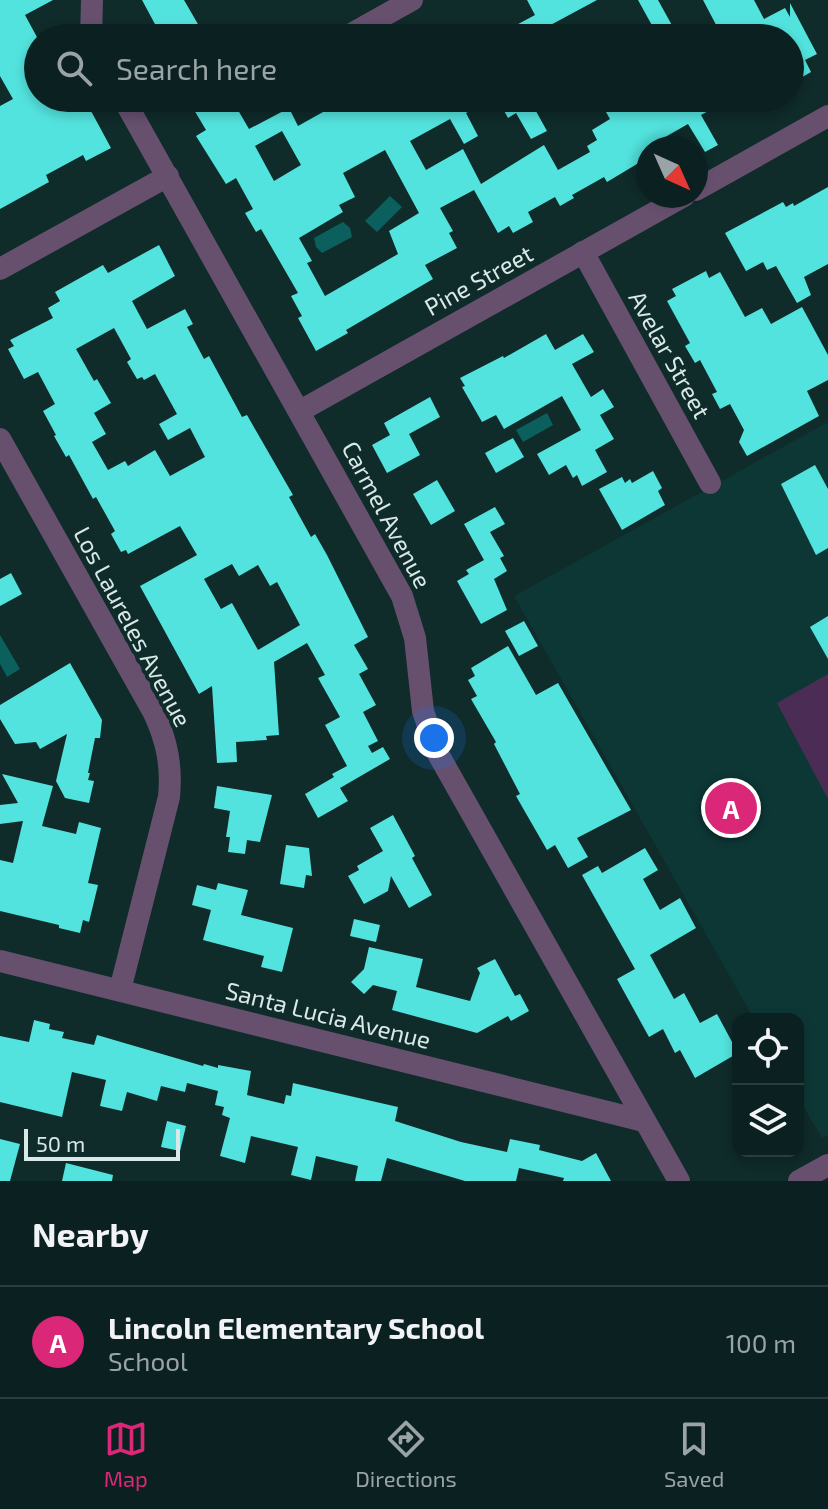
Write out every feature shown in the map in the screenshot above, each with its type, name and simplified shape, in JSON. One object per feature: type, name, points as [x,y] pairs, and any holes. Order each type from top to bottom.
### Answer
[{"type":"street","points":[[91,24],[92,0]]},
{"type":"street","points":[[369,24],[412,0]]},
{"type":"street","name":"Carmel Avenue","points":[[131,112],[402,596],[415,638],[423,711],[437,752],[679,1181]]},
{"type":"street","points":[[708,183],[828,116]]},
{"type":"street","points":[[0,269],[168,176]]},
{"type":"street","name":"Pine Street","points":[[300,411],[662,208]]},
{"type":"street","name":"Avelar Street","points":[[583,252],[710,483]]},
{"type":"street","name":"Los Laureles Avenue","points":[[0,439],[154,713],[167,745],[169,797],[120,990]]},
{"type":"street","name":"Santa Lucia Avenue","points":[[0,961],[644,1121]]},
{"type":"street","points":[[799,1181],[828,1165]]},
{"type":"shaded area","points":[[390,196],[402,207],[377,232],[365,221]]},
{"type":"shaded area","points":[[343,222],[350,228],[352,237],[322,253],[316,247],[314,238]]},
{"type":"shaded area","points":[[547,413],[553,425],[523,442],[516,430]]},
{"type":"shaded area","points":[[828,422],[828,1135],[822,1138],[804,1107],[804,1013],[751,1013],[514,596]]},
{"type":"shaded area","points":[[0,635],[20,669],[7,677],[0,664]]},
{"type":"shaded area","points":[[828,674],[828,797],[827,797],[777,703]]},
{"type":"building","points":[[0,0],[53,0],[25,15],[30,24],[24,24],[24,112],[92,112],[111,148],[86,161],[83,155],[46,175],[49,182],[0,209],[0,106],[13,99],[0,76]]},
{"type":"building","points":[[142,0],[184,0],[198,24],[155,24]]},
{"type":"building","points":[[527,0],[597,0],[552,24],[518,24],[535,15]]},
{"type":"building","points":[[638,0],[658,0],[671,24],[651,24]]},
{"type":"building","points":[[703,0],[754,0],[764,19],[785,8],[790,17],[790,3],[801,24],[716,24]]},
{"type":"building","points":[[804,29],[817,54],[805,60],[811,72],[804,76]]},
{"type":"building","points":[[195,112],[239,112],[249,129],[281,112],[291,112],[298,126],[323,112],[468,112],[478,136],[464,144],[450,119],[410,141],[426,170],[463,149],[481,184],[544,145],[558,170],[590,152],[587,146],[597,140],[592,130],[610,119],[606,112],[706,112],[701,115],[718,145],[708,150],[708,136],[695,136],[688,124],[667,136],[636,136],[636,165],[607,182],[604,177],[572,195],[574,198],[560,206],[555,197],[528,212],[533,222],[513,233],[509,226],[498,233],[474,190],[440,208],[453,231],[449,233],[457,248],[425,265],[433,279],[316,351],[298,318],[302,316],[291,296],[298,293],[261,229],[256,232],[245,213],[253,209],[236,178],[226,184],[196,136],[206,130]],"holes":[[[282,131],[301,165],[274,181],[255,146]],[[385,150],[419,213],[389,231],[398,254],[325,296],[307,263],[312,261],[299,238],[343,212],[339,205],[355,197],[343,173]]]},
{"type":"building","points":[[505,112],[536,112],[547,131],[531,139],[516,113],[508,118]]},
{"type":"building","points":[[828,187],[828,264],[804,277],[811,295],[797,303],[776,266],[767,270],[763,262],[746,271],[725,233],[783,202],[786,207],[793,203],[794,206]]},
{"type":"building","points":[[159,245],[175,276],[132,301],[147,329],[185,309],[193,324],[187,327],[204,359],[209,356],[242,417],[247,415],[293,495],[289,497],[311,537],[315,534],[327,555],[368,637],[354,645],[368,669],[359,674],[376,705],[363,712],[378,741],[368,746],[372,753],[383,747],[390,759],[340,788],[348,801],[318,818],[305,794],[347,766],[325,725],[340,717],[318,678],[325,675],[307,643],[274,662],[279,735],[266,736],[267,740],[236,742],[237,762],[217,763],[212,686],[199,694],[140,586],[197,555],[180,526],[128,554],[126,550],[121,552],[111,534],[115,531],[96,497],[93,499],[69,455],[66,457],[54,436],[43,411],[55,404],[38,372],[24,379],[8,349],[14,346],[10,340],[53,318],[48,308],[60,301],[55,292],[103,265],[108,273]],"holes":[[[114,328],[131,359],[127,362],[137,379],[142,377],[144,380],[155,374],[177,414],[159,424],[168,440],[190,428],[205,457],[170,476],[155,450],[128,466],[125,461],[108,470],[92,442],[106,434],[94,413],[111,403],[76,349]],[[232,564],[239,576],[258,565],[270,586],[277,582],[300,625],[258,650],[232,603],[221,609],[204,579]]]},
{"type":"building","points":[[706,271],[709,278],[720,272],[745,317],[762,308],[771,324],[802,307],[828,355],[828,380],[807,391],[819,416],[747,456],[739,442],[744,430],[730,404],[720,409],[712,394],[717,392],[700,360],[695,363],[685,346],[690,343],[667,301],[676,296],[672,289]]},
{"type":"building","points":[[546,334],[555,350],[583,334],[594,352],[572,364],[591,397],[603,389],[614,407],[600,415],[614,439],[595,450],[607,472],[582,486],[577,475],[573,478],[566,465],[549,475],[537,454],[581,430],[562,396],[504,429],[496,415],[482,422],[462,387],[465,386],[460,378]]},
{"type":"building","points":[[430,397],[440,417],[409,434],[420,455],[387,473],[372,445],[390,435],[384,423]]},
{"type":"building","points":[[513,438],[524,457],[496,473],[485,453]]},
{"type":"building","points":[[815,465],[828,489],[828,548],[816,555],[781,484]]},
{"type":"building","points":[[653,471],[662,488],[658,491],[665,505],[622,530],[599,489],[622,477],[625,483],[630,479],[632,483]]},
{"type":"building","points":[[437,480],[455,511],[431,525],[413,494]]},
{"type":"building","points":[[495,507],[505,524],[490,532],[504,556],[500,558],[507,571],[494,579],[507,610],[481,624],[457,581],[469,574],[466,570],[484,560],[464,524]]},
{"type":"building","points":[[11,573],[22,594],[0,606],[0,579]]},
{"type":"building","points":[[828,616],[828,659],[810,627]]},
{"type":"building","points":[[524,621],[538,646],[519,656],[505,631]]},
{"type":"building","points":[[508,646],[536,695],[558,683],[631,810],[577,838],[588,857],[568,868],[555,845],[547,850],[524,810],[516,796],[520,794],[494,744],[496,742],[471,699],[477,696],[468,680],[475,676],[471,668]]},
{"type":"building","points":[[70,663],[102,720],[100,738],[95,738],[88,773],[88,780],[94,781],[89,803],[65,798],[56,781],[67,734],[40,749],[36,742],[15,744],[0,719],[0,705]]},
{"type":"building","points":[[2,774],[53,786],[42,826],[76,834],[79,822],[101,828],[88,883],[98,885],[89,922],[83,920],[80,933],[0,911],[0,860],[13,863],[23,821],[0,824],[0,805],[18,803]]},
{"type":"building","points":[[217,786],[272,795],[260,842],[247,840],[245,854],[228,852],[230,837],[226,837],[230,811],[214,808]]},
{"type":"building","points":[[393,815],[432,895],[409,908],[391,876],[388,891],[364,904],[348,876],[359,870],[357,866],[383,851],[370,828]]},
{"type":"building","points":[[286,845],[309,848],[312,876],[306,875],[304,888],[280,884]]},
{"type":"building","points":[[645,848],[658,870],[643,879],[660,910],[680,898],[696,928],[650,955],[674,999],[684,993],[700,1023],[717,1014],[732,1042],[732,1056],[695,1078],[680,1050],[675,1053],[663,1029],[649,1037],[617,979],[635,969],[582,875],[598,866],[602,873]]},
{"type":"building","points":[[218,883],[248,890],[241,915],[293,928],[282,972],[261,967],[264,956],[203,940],[211,910],[192,905],[197,885],[216,890]]},
{"type":"building","points":[[354,919],[380,925],[376,942],[350,936]]},
{"type":"building","points":[[369,947],[423,959],[416,987],[470,1001],[480,973],[477,968],[495,959],[515,996],[520,994],[529,1011],[511,1021],[508,1016],[477,1033],[392,1010],[397,991],[373,985],[364,994],[351,982],[364,969]]},
{"type":"building","points":[[34,1020],[50,1024],[49,1029],[64,1032],[62,1038],[94,1045],[97,1035],[203,1066],[218,1068],[218,1065],[251,1071],[247,1095],[284,1104],[286,1095],[291,1096],[293,1083],[398,1107],[395,1121],[461,1142],[507,1152],[510,1139],[540,1145],[539,1150],[582,1161],[596,1153],[611,1181],[563,1181],[564,1178],[519,1168],[516,1181],[465,1181],[387,1158],[381,1181],[355,1181],[358,1166],[316,1156],[311,1180],[291,1175],[298,1147],[251,1136],[245,1163],[220,1156],[230,1118],[222,1115],[224,1107],[215,1105],[218,1091],[187,1083],[185,1092],[161,1086],[157,1101],[127,1092],[122,1111],[100,1106],[106,1080],[72,1072],[62,1117],[0,1102],[0,1036],[29,1042]]},
{"type":"building","points":[[167,1121],[186,1126],[180,1151],[161,1147]]},
{"type":"building","points":[[0,1139],[20,1144],[10,1181],[0,1181]]},
{"type":"building","points":[[66,1163],[113,1175],[112,1181],[62,1181]]},
{"type":"place","name":"Lincoln Elementary School","points":[[731,808]]}]
